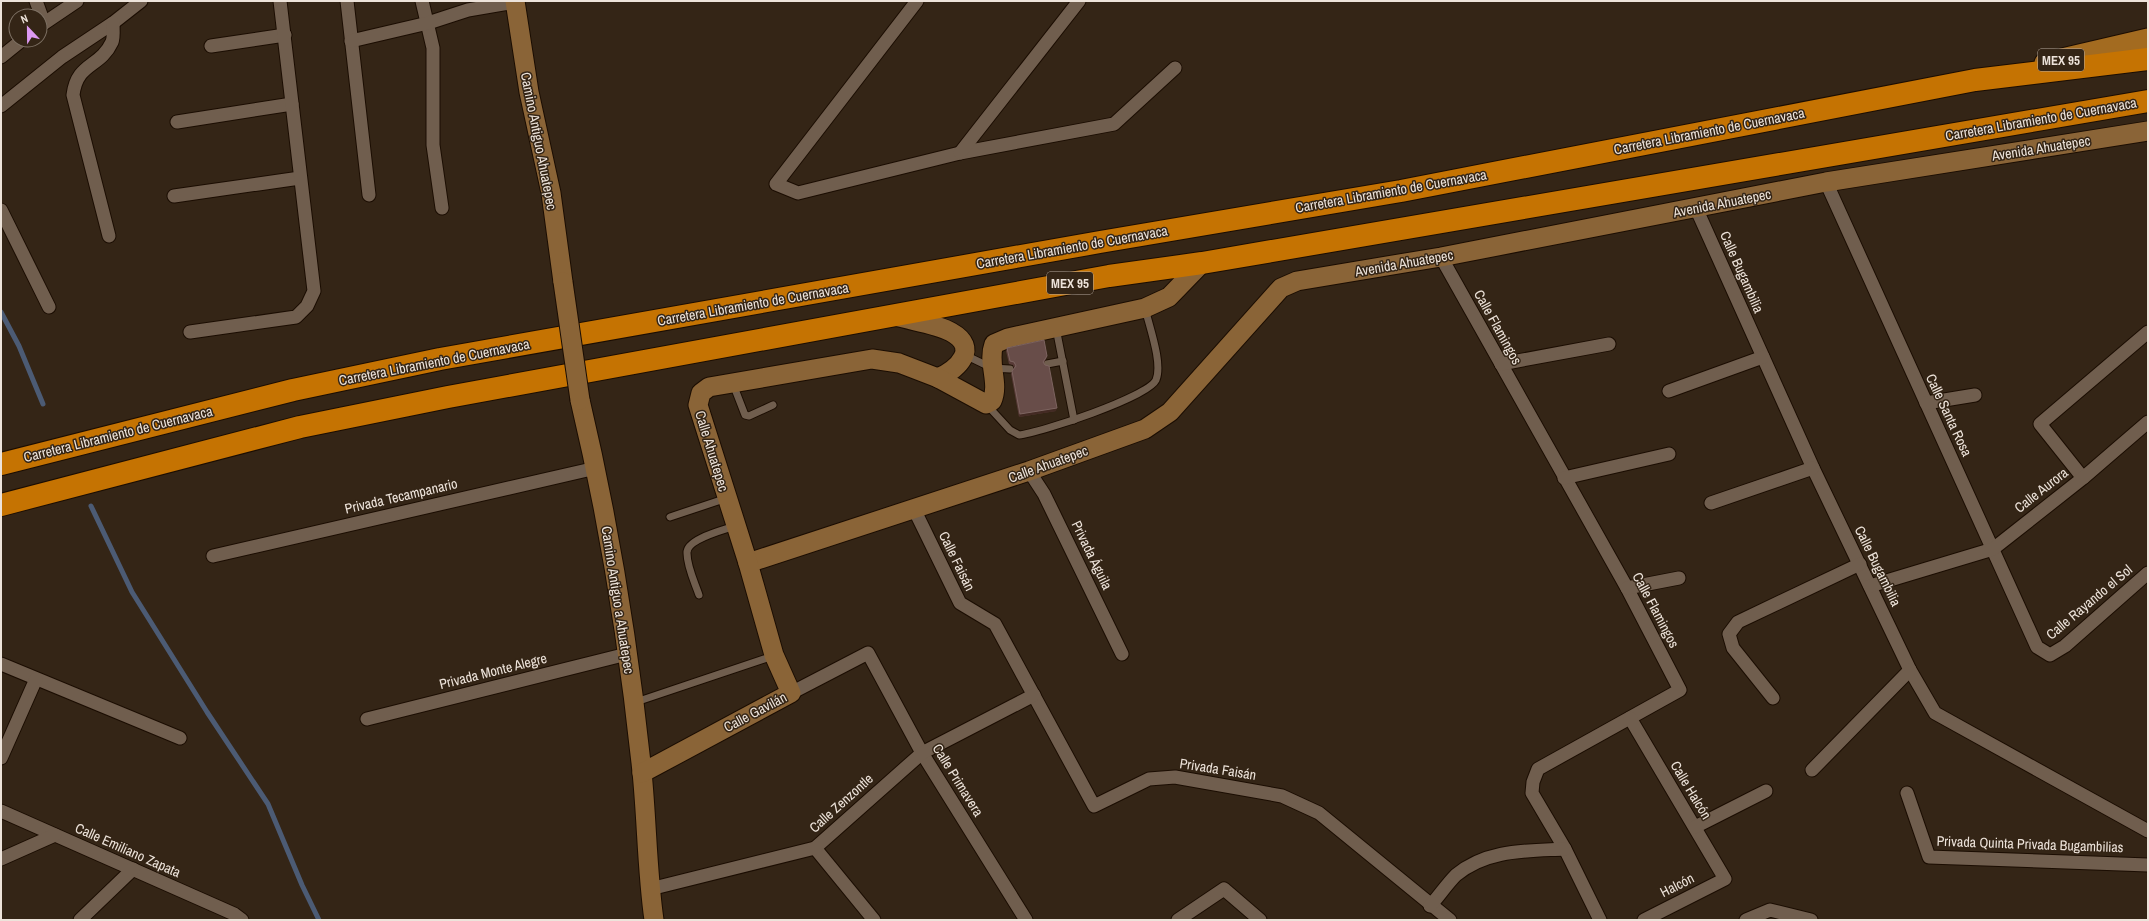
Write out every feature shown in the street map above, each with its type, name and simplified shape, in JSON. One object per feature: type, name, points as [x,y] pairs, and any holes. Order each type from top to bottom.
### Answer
[{"type":"highway","name":"Carretera Libramiento de Cuernavaca","points":[[1,464],[293,390],[440,359],[1409,189],[1975,80],[2148,59]]},
{"type":"highway","name":"Carretera Libramiento de Cuernavaca","points":[[1,505],[300,427],[448,397],[1108,276],[1202,263],[2148,101]]},
{"type":"main road","name":"MEX 95","points":[[1975,80],[2148,39]]},
{"type":"street","points":[[48,20],[77,1]]},
{"type":"street","points":[[1,106],[62,57],[113,23],[141,1]]},
{"type":"street","points":[[190,332],[296,317],[307,306],[314,291],[280,1]]},
{"type":"street","points":[[347,1],[369,195]]},
{"type":"street","points":[[422,1],[433,48],[433,145],[442,208]]},
{"type":"street","points":[[917,1],[776,184],[798,193],[960,153],[1114,124],[1175,68]]},
{"type":"street","points":[[960,153],[1079,1]]},
{"type":"street","points":[[351,41],[428,23],[468,10],[515,2]]},
{"type":"street","name":"Camino Antiguo Ahuatepec","points":[[515,2],[529,92],[551,193],[563,282]]},
{"type":"street","points":[[109,236],[73,95],[75,82],[83,71],[102,57],[113,41],[113,23]]},
{"type":"street","points":[[211,46],[285,35]]},
{"type":"street","points":[[1,57],[12,48]]},
{"type":"street","points":[[177,122],[292,104]]},
{"type":"street","name":"Avenida Ahuatepec","points":[[1297,281],[1441,257],[1826,182],[2148,131]]},
{"type":"street","points":[[174,196],[300,178]]},
{"type":"street","name":"Calle Santa Rosa","points":[[1826,182],[2037,647],[2050,655]]},
{"type":"street","name":"Calle Bugambilia","points":[[1696,208],[1812,468],[1860,564],[1910,670],[1935,712],[2148,831]]},
{"type":"street","points":[[1,210],[49,307]]},
{"type":"street","name":"Calle Flamingos","points":[[1441,257],[1564,478],[1628,588],[1680,690],[1538,769],[1532,782],[1532,794],[1565,849],[1600,920]]},
{"type":"street","points":[[986,404],[992,401],[996,393],[1001,368],[990,354],[994,344],[1008,338],[1145,308],[1169,296],[1202,263]]},
{"type":"street","name":"Calle Ahuatepec","points":[[748,564],[1029,472],[1145,429],[1170,412],[1281,288],[1297,281]]},
{"type":"street","name":"Camino Antiguo a Ahuatepec","points":[[563,282],[580,400],[596,468],[627,654],[642,774],[650,889],[654,920]]},
{"type":"street","points":[[895,316],[951,332],[959,338],[964,347],[965,355],[960,364],[951,372],[938,378]]},
{"type":"street","name":"Calle Aurora","points":[[1870,586],[1993,549],[2082,478],[2040,424],[2148,332]]},
{"type":"street","points":[[1501,364],[1609,344]]},
{"type":"street","points":[[1668,391],[1763,357]]},
{"type":"street","name":"Calle Ahuatepec","points":[[791,693],[774,656],[748,564],[698,405],[701,394],[709,387],[732,382],[872,359],[899,363],[938,378],[986,404]]},
{"type":"street","points":[[1926,403],[1975,395]]},
{"type":"street","points":[[2082,478],[2148,422]]},
{"type":"street","points":[[1564,478],[1670,454]]},
{"type":"street","name":"Privada Tecampanario","points":[[213,556],[596,468]]},
{"type":"street","points":[[1711,503],[1812,468]]},
{"type":"street","name":"Privada Águila","points":[[1029,472],[1044,494],[1122,654]]},
{"type":"street","name":"Calle Faisán","points":[[914,509],[960,603],[995,624],[1034,695]]},
{"type":"street","points":[[1773,698],[1734,648],[1729,634],[1738,622],[1860,564]]},
{"type":"street","name":"Calle Rayando el Sol","points":[[2050,655],[2065,646],[2148,573]]},
{"type":"street","points":[[1628,588],[1679,578]]},
{"type":"street","name":"Calle Gavilán","points":[[642,774],[868,653]]},
{"type":"street","name":"Calle Primavera","points":[[868,653],[922,753],[1026,920]]},
{"type":"street","name":"Privada Monte Alegre","points":[[367,720],[627,654]]},
{"type":"street","points":[[1,664],[180,738]]},
{"type":"street","points":[[1812,770],[1910,670]]},
{"type":"street","points":[[1,758],[36,679]]},
{"type":"street","name":"Calle Zenzontle","points":[[650,889],[815,848],[922,753],[1034,695]]},
{"type":"street","name":"Privada Faisán","points":[[1034,695],[1094,806],[1149,779],[1175,777],[1282,796],[1319,813],[1430,906]]},
{"type":"street","name":"Calle Halcón","points":[[1630,718],[1725,879]]},
{"type":"street","points":[[1695,827],[1766,791]]},
{"type":"street","name":"Privada Quinta Privada Bugambilias","points":[[1907,793],[1929,857],[2148,865]]},
{"type":"street","name":"Calle Emiliano Zapata","points":[[1,811],[234,914],[242,920]]},
{"type":"street","points":[[1,859],[55,835]]},
{"type":"street","points":[[815,848],[874,920]]},
{"type":"street","points":[[1450,920],[1430,906],[1457,875],[1483,858],[1510,852],[1565,849]]},
{"type":"street","points":[[80,920],[134,869]]},
{"type":"street","name":"Halcón","points":[[1644,920],[1725,879]]},
{"type":"street","points":[[1178,920],[1224,889],[1260,920]]},
{"type":"street","points":[[1746,920],[1770,910],[1811,920]]},
{"type":"lane","points":[[986,404],[1010,430],[1019,435],[1074,420],[1144,392],[1156,380],[1158,365],[1145,308]]},
{"type":"lane","points":[[1056,327],[1074,420]]},
{"type":"lane","points":[[965,355],[1001,368]]},
{"type":"lane","points":[[1047,364],[1063,361]]},
{"type":"lane","points":[[732,382],[745,415],[749,416],[773,405]]},
{"type":"lane","points":[[670,517],[727,498]]},
{"type":"lane","points":[[699,596],[686,553],[689,545],[696,540],[735,526]]},
{"type":"lane","points":[[633,703],[774,656]]},
{"type":"building","points":[[1044,340],[1047,356],[1043,362],[1045,365],[1049,366],[1057,408],[1020,414],[1012,371],[1016,366],[1014,362],[1010,361],[1007,348]]},
{"type":"waterway","points":[[1,312],[19,346],[43,404]]},
{"type":"waterway","points":[[91,506],[132,592],[207,712],[268,804],[302,885],[319,920]]}]
